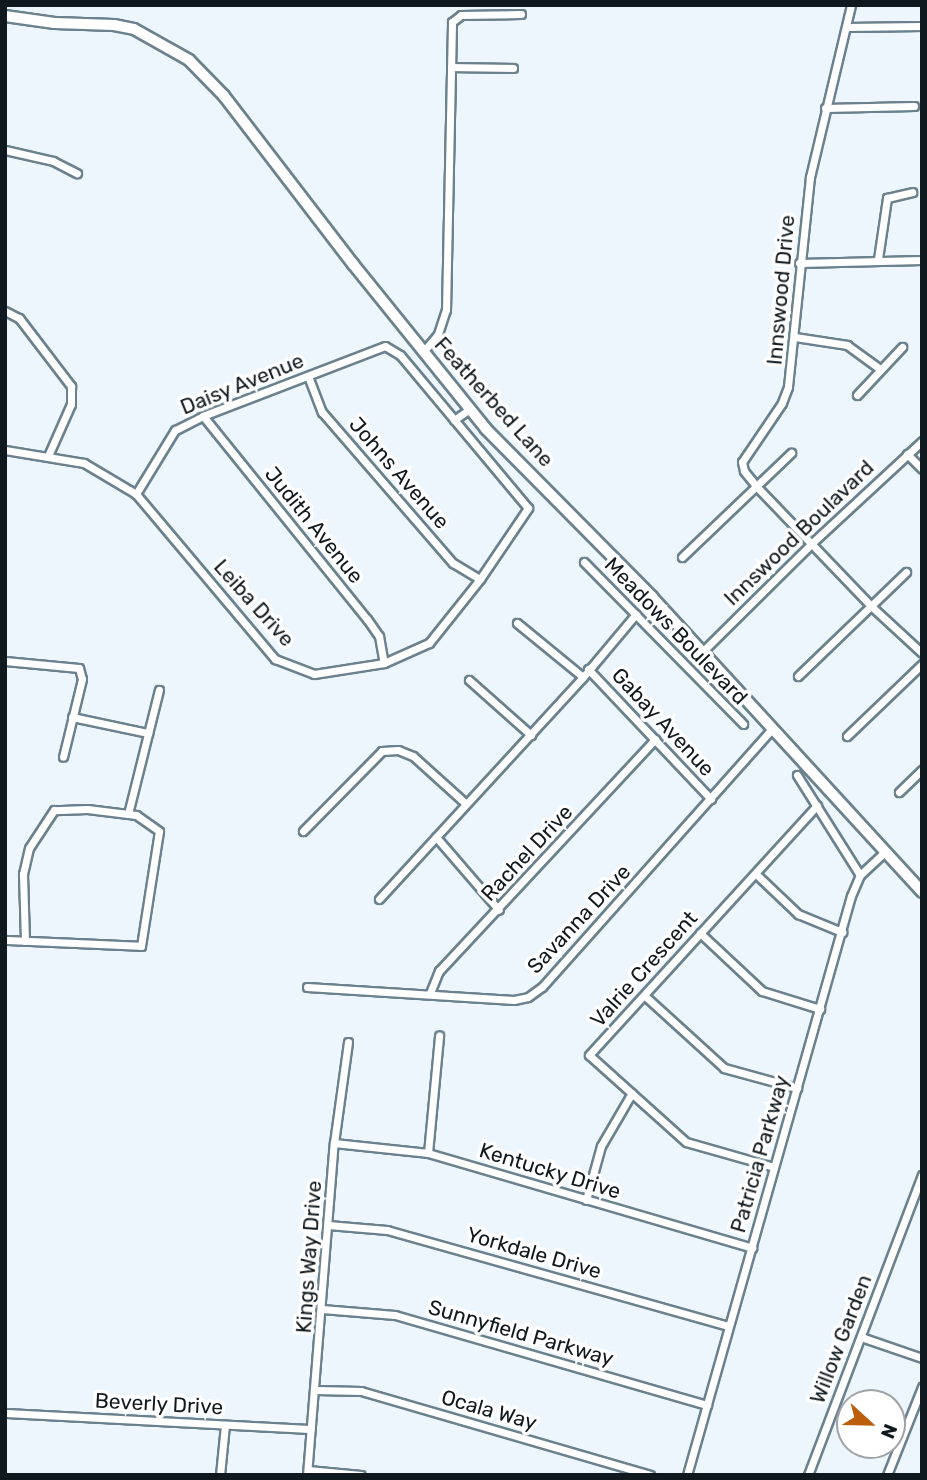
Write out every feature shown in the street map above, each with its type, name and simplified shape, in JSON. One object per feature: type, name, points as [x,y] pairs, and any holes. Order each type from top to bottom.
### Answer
[{"type":"main road","name":"Featherbed Lane","points":[[5,16],[55,23],[114,25],[153,37],[189,60],[224,96],[470,409],[702,652],[922,892]]},
{"type":"street","name":"Innswood Drive","points":[[851,5],[810,177],[788,387],[782,402],[742,462],[744,471],[757,486],[871,606],[922,653]]},
{"type":"street","points":[[423,352],[438,334],[446,310],[452,22],[456,16],[521,14]]},
{"type":"street","points":[[847,27],[922,26]]},
{"type":"street","points":[[451,67],[513,68]]},
{"type":"street","points":[[825,108],[914,106]]},
{"type":"street","points":[[5,149],[53,162],[77,173]]},
{"type":"street","points":[[878,260],[887,198],[912,192]]},
{"type":"street","points":[[799,263],[922,260]]},
{"type":"street","points":[[5,311],[19,318],[71,386],[71,404],[48,456]]},
{"type":"street","points":[[795,337],[847,345],[880,369]]},
{"type":"street","name":"Daisy Avenue","points":[[136,494],[175,430],[203,416],[385,346],[392,349],[454,420]]},
{"type":"street","points":[[857,395],[902,347]]},
{"type":"street","name":"Johns Avenue","points":[[308,376],[322,412],[453,563],[480,579]]},
{"type":"street","points":[[454,420],[470,409]]},
{"type":"street","name":"Judith Avenue","points":[[203,416],[367,618],[379,636],[384,663]]},
{"type":"street","name":"Leiba Drive","points":[[5,450],[83,463],[136,494],[275,659],[314,674],[384,663],[429,643],[480,579],[528,508],[454,420]]},
{"type":"street","name":"Innswood Boulavard","points":[[702,652],[812,542],[922,441]]},
{"type":"street","points":[[682,557],[791,453]]},
{"type":"street","points":[[907,454],[922,469]]},
{"type":"street","name":"Meadows Boulevard","points":[[584,562],[743,724]]},
{"type":"street","points":[[798,676],[906,572]]},
{"type":"street","points":[[379,899],[465,803],[531,735],[636,614]]},
{"type":"street","points":[[517,623],[583,677]]},
{"type":"street","points":[[5,661],[79,668],[82,679],[63,757]]},
{"type":"street","points":[[847,736],[922,664]]},
{"type":"street","name":"Gabay Avenue","points":[[589,669],[711,799]]},
{"type":"street","points":[[468,680],[531,735]]},
{"type":"street","points":[[128,814],[159,690]]},
{"type":"street","points":[[72,717],[148,733]]},
{"type":"street","name":"Savanna Drive","points":[[307,987],[514,1000],[528,997],[542,987],[772,729]]},
{"type":"street","name":"Rachel Drive","points":[[430,993],[439,971],[655,739]]},
{"type":"street","points":[[303,831],[382,751],[398,750],[413,756],[465,803]]},
{"type":"street","points":[[899,792],[922,770]]},
{"type":"street","points":[[797,775],[860,875]]},
{"type":"street","name":"Valrie Crescent","points":[[774,1167],[685,1142],[589,1055],[757,875],[817,805]]},
{"type":"street","points":[[5,940],[25,941],[141,946],[159,831],[136,815],[87,809],[54,810],[29,848],[23,874],[25,941]]},
{"type":"street","points":[[436,837],[499,909]]},
{"type":"street","name":"Patricia Parkway","points":[[687,1475],[860,875],[884,853]]},
{"type":"street","points":[[757,875],[798,914],[842,932]]},
{"type":"street","points":[[701,933],[762,990],[820,1009]]},
{"type":"street","points":[[645,996],[724,1068],[797,1088]]},
{"type":"street","points":[[428,1153],[439,1036]]},
{"type":"street","name":"Kings Way Drive","points":[[307,1472],[316,1390],[334,1143],[348,1042]]},
{"type":"street","points":[[586,1200],[601,1146],[632,1093]]},
{"type":"street","name":"Kentucky Drive","points":[[334,1143],[428,1153],[752,1248]]},
{"type":"street","name":"Willow Garden","points":[[807,1475],[922,1175]]},
{"type":"street","name":"Yorkdale Drive","points":[[328,1226],[387,1230],[729,1326]]},
{"type":"street","name":"Sunnyfield Parkway","points":[[322,1309],[395,1315],[707,1405]]},
{"type":"street","points":[[861,1337],[922,1358]]},
{"type":"street","points":[[887,1475],[922,1387]]},
{"type":"street","name":"Ocala Way","points":[[316,1390],[361,1391],[650,1475]]},
{"type":"street","name":"Beverly Drive","points":[[5,1413],[311,1429]]},
{"type":"street","points":[[220,1475],[225,1425]]},
{"type":"street","points":[[307,1472],[361,1475]]}]
